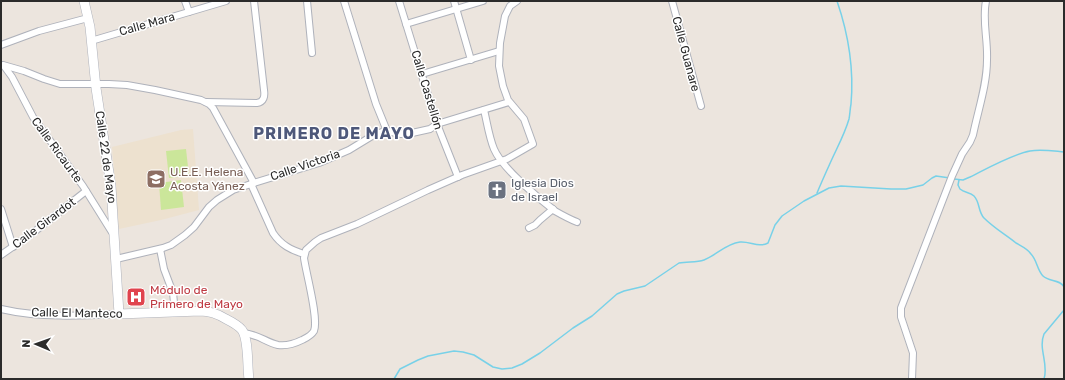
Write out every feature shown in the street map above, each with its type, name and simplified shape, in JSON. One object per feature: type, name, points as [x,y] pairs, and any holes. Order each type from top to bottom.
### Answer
[{"type":"street","name":"Calle 22 de Mayo","points":[[84,1],[88,18],[95,84],[111,186],[119,314]]},
{"type":"street","points":[[185,1],[189,12]]},
{"type":"street","name":"Calle Mara","points":[[91,41],[226,1]]},
{"type":"street","points":[[2,64],[44,80],[60,84],[127,85],[206,102],[262,102],[264,98],[264,90],[254,1]]},
{"type":"street","points":[[306,1],[312,53]]},
{"type":"street","points":[[344,1],[376,104],[387,131]]},
{"type":"street","name":"Calle Castellón","points":[[399,1],[437,124],[458,177]]},
{"type":"street","points":[[454,1],[471,60]]},
{"type":"street","points":[[406,24],[483,1]]},
{"type":"street","points":[[249,379],[246,342],[243,332],[256,335],[274,344],[286,345],[300,341],[309,336],[315,327],[304,254],[308,248],[321,238],[357,224],[458,177],[502,161],[533,144],[524,119],[509,102],[503,86],[500,70],[499,51],[506,13],[509,4],[517,1]]},
{"type":"street","name":"Calle Guanare","points":[[672,1],[701,106]]},
{"type":"street","points":[[912,379],[913,352],[901,317],[901,308],[952,176],[962,154],[973,136],[986,78],[987,58],[984,18],[986,1]]},
{"type":"street","points":[[1,45],[39,31],[88,18]]},
{"type":"street","points":[[422,74],[499,51]]},
{"type":"street","name":"Calle Ricaurte","points":[[2,64],[12,76],[33,117],[86,191],[115,236]]},
{"type":"street","points":[[206,102],[212,108],[252,183],[273,233],[277,239],[288,248],[304,254]]},
{"type":"street","name":"Calle Victoria","points":[[116,259],[171,245],[194,227],[209,208],[221,197],[233,190],[252,183],[319,164],[349,150],[372,136],[387,131],[401,134],[430,129],[437,124],[509,102]]},
{"type":"street","points":[[484,110],[494,149],[502,161],[523,183],[553,209],[565,217],[577,222]]},
{"type":"street","name":"Calle Girardot","points":[[1,255],[34,232],[86,191]]},
{"type":"street","points":[[1,209],[13,247]]},
{"type":"street","points":[[530,228],[553,209]]},
{"type":"street","points":[[160,249],[164,270],[172,293],[175,312]]},
{"type":"street","name":"Calle El Manteco","points":[[1,309],[44,315],[200,311],[213,313],[220,316],[236,325],[243,332]]},
{"type":"shaded area","name":"U.E.E. Helena Acosta Yánez","points":[[193,129],[199,210],[119,229],[112,147],[181,130]]},
{"type":"green space","points":[[186,149],[189,176],[169,178],[166,151]]},
{"type":"green space","points":[[181,180],[184,207],[161,210],[159,183]]},
{"type":"waterway","points":[[817,193],[846,129],[851,104],[851,65],[847,39],[837,1]]},
{"type":"waterway","points":[[954,179],[963,180],[1016,155],[1030,151],[1047,150],[1064,152]]},
{"type":"waterway","points":[[394,379],[400,369],[418,360],[428,356],[454,351],[474,355],[493,367],[502,369],[512,368],[522,364],[592,316],[617,294],[645,286],[679,263],[704,260],[725,247],[735,243],[744,242],[758,245],[768,243],[775,225],[782,216],[804,201],[829,188],[841,186],[906,189],[923,185],[936,176],[950,178]]},
{"type":"waterway","points":[[959,180],[958,185],[960,189],[976,198],[982,216],[1028,251],[1035,259],[1039,271],[1045,278],[1060,283],[1064,287]]},
{"type":"waterway","points":[[1044,379],[1045,368],[1042,340],[1044,334],[1064,310]]},
{"type":"place","name":"U.E.E. Helena Acosta Yánez","points":[[156,179]]},
{"type":"place","name":"Iglesia Dios de Israel","points":[[497,190]]},
{"type":"place","name":"Módulo de Primero de Mayo","points":[[136,297]]},
{"type":"district","name":"PRIMERO DE MAYO","points":[[334,133]]}]
